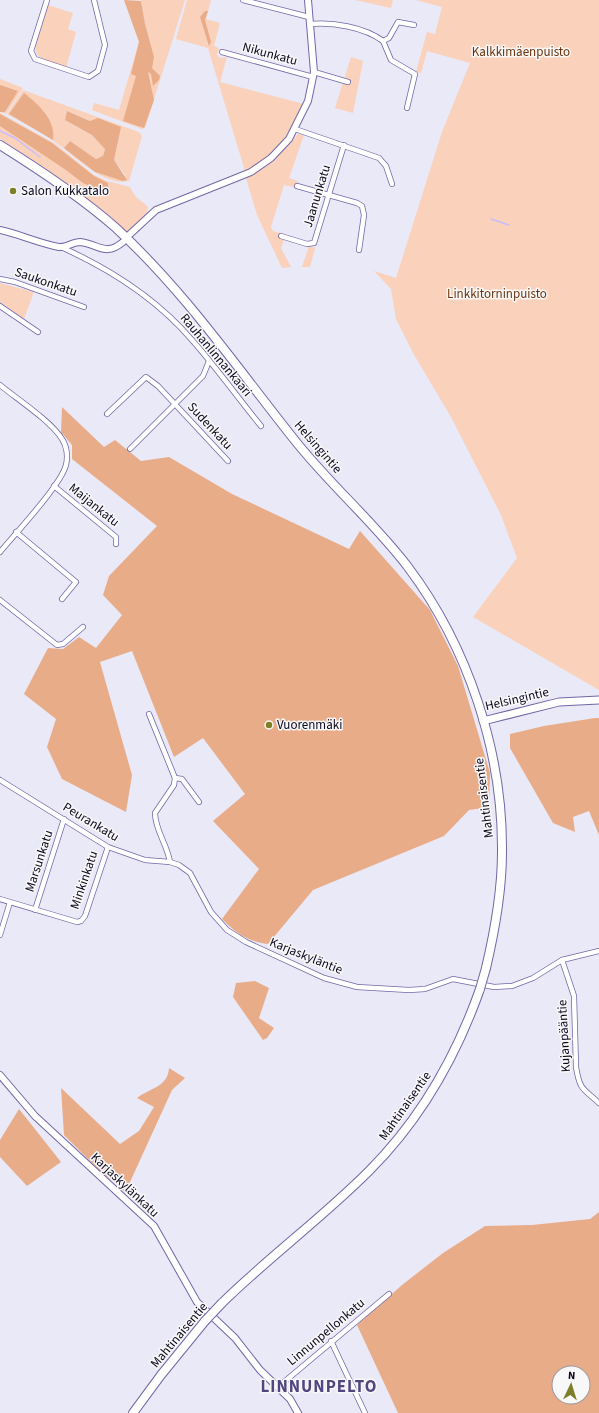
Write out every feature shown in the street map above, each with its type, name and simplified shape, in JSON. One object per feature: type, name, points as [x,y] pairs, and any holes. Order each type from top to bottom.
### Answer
[{"type":"main road","name":"Helsingintie","points":[[0,145],[76,197],[113,226],[167,280],[212,332],[295,441],[384,539],[418,582],[451,638],[472,687],[483,721],[548,704],[599,700]]},
{"type":"main road","name":"Mahtinaisentie","points":[[133,1413],[161,1375],[205,1321],[222,1303],[260,1266],[355,1184],[401,1135],[422,1106],[446,1066],[466,1026],[480,989],[497,917],[502,852],[498,794],[483,721]]},
{"type":"street","points":[[47,0],[32,51],[32,56],[35,59],[89,77],[98,71],[105,45],[94,0]]},
{"type":"street","points":[[243,0],[309,17]]},
{"type":"street","points":[[129,235],[156,210],[251,172],[281,149],[296,129],[308,101],[313,74],[308,0]]},
{"type":"street","points":[[383,41],[389,38],[398,22],[414,25]]},
{"type":"street","points":[[310,24],[331,23],[363,31],[383,41],[391,60],[415,74],[407,108]]},
{"type":"street","name":"Nikunkatu","points":[[222,52],[348,82]]},
{"type":"street","points":[[296,129],[379,158],[386,166],[392,184]]},
{"type":"street","name":"Jaanunkatu","points":[[281,236],[313,244],[344,145]]},
{"type":"street","points":[[297,186],[357,203],[363,209],[364,215],[359,250]]},
{"type":"street","name":"Rauhanlinnankaari","points":[[0,230],[61,247],[108,272],[153,302],[192,339],[261,426]]},
{"type":"street","points":[[61,247],[75,242],[82,242],[108,250],[115,248],[123,242]]},
{"type":"street","name":"Saukonkatu","points":[[0,279],[15,282],[84,306]]},
{"type":"street","points":[[0,306],[38,332]]},
{"type":"street","points":[[130,449],[202,376],[209,361]]},
{"type":"street","name":"Sudenkatu","points":[[106,414],[146,377],[158,386],[228,461]]},
{"type":"street","points":[[0,385],[49,425],[63,440],[66,450],[66,464],[54,486],[0,552]]},
{"type":"street","name":"Maijankatu","points":[[54,486],[116,537],[116,544]]},
{"type":"street","points":[[16,532],[76,582],[62,600]]},
{"type":"street","points":[[0,600],[57,645],[63,644],[83,627]]},
{"type":"street","points":[[149,714],[176,778],[174,785],[155,813],[157,826],[168,849],[170,862]]},
{"type":"street","points":[[176,778],[182,779],[199,802]]},
{"type":"street","name":"Peurankatu","points":[[0,780],[108,847],[145,860],[170,862],[190,873],[211,912],[219,922]]},
{"type":"street","name":"Marsunkatu","points":[[35,910],[64,819]]},
{"type":"street","name":"Minkinkatu","points":[[35,910],[76,922],[81,921],[85,916],[108,847]]},
{"type":"street","points":[[0,899],[35,910]]},
{"type":"street","points":[[0,935],[10,902]]},
{"type":"street","name":"Karjaskyläntie","points":[[219,922],[227,930],[246,942],[271,954],[324,978],[357,987],[410,990],[425,989],[453,979],[494,987],[512,986],[533,978],[562,960],[599,951]]},
{"type":"street","name":"Kujanpääntie","points":[[562,960],[574,996],[576,1067],[580,1088],[599,1103]]},
{"type":"street","name":"Karjaskylänkatu","points":[[0,1075],[35,1116],[154,1226],[197,1302],[235,1338],[260,1370],[290,1399],[298,1413]]},
{"type":"street","name":"Linnunpellonkatu","points":[[278,1387],[331,1341],[389,1294]]},
{"type":"street","points":[[331,1341],[364,1413]]},
{"type":"green space","points":[[141,0],[185,0],[145,128],[142,129],[92,110],[94,103],[119,110],[139,42],[148,72],[154,70],[152,69]]},
{"type":"green space","points":[[187,0],[211,0],[206,19],[220,23],[214,46],[219,48],[217,54],[218,57],[227,57],[220,82],[304,104],[293,125],[273,152],[256,166],[245,171],[208,48],[176,39]]},
{"type":"green space","points":[[355,0],[393,0],[391,8]]},
{"type":"green space","name":"Linkkitorninpuisto","points":[[416,0],[599,0],[599,690],[473,617],[517,558],[501,515],[451,417],[413,353],[396,319],[391,289],[374,271],[396,278],[442,132],[470,63],[427,51],[421,73],[416,72],[427,32],[435,34],[442,7]]},
{"type":"green space","points":[[48,5],[73,13],[68,29],[76,32],[66,68],[40,58],[36,52],[36,45]]},
{"type":"green space","points":[[351,57],[363,61],[353,113],[335,108]]},
{"type":"green space","points":[[0,79],[23,88],[6,114],[0,112]]},
{"type":"green space","points":[[23,90],[139,132],[142,136],[129,181],[119,182],[100,175],[80,162],[49,138],[7,114]],"holes":[[[67,111],[91,121],[120,127],[114,160],[126,176],[64,148],[70,141],[96,159],[103,156],[105,148],[92,135],[65,120]]]},
{"type":"green space","points":[[0,113],[54,143],[94,175],[107,181],[130,187],[135,196],[148,207],[147,212],[127,235],[65,184],[0,139]]},
{"type":"green space","points":[[298,134],[304,135],[289,178],[298,181],[297,188],[284,185],[271,227],[273,231],[286,235],[281,248],[291,267],[282,268],[257,215],[246,178],[273,160]]},
{"type":"green space","points":[[309,246],[315,248],[310,267],[302,267]]},
{"type":"green space","points":[[0,283],[34,292],[24,319],[0,302]]},
{"type":"shaded area","points":[[124,0],[141,1],[145,24],[154,57],[152,68],[160,76],[159,80],[153,86],[151,74],[148,72],[154,100],[144,128],[123,121],[136,76],[131,74],[139,42]]},
{"type":"shaded area","points":[[205,11],[208,11],[205,20],[211,42],[209,46],[200,17]]},
{"type":"shaded area","points":[[0,85],[18,91],[5,112],[0,112]]},
{"type":"shaded area","points":[[24,93],[41,108],[49,120],[52,126],[53,140],[9,114]]},
{"type":"shaded area","points":[[67,111],[90,121],[98,118],[121,127],[114,160],[127,180],[123,181],[95,172],[64,148],[70,141],[96,159],[103,156],[105,149],[92,135],[65,120]]},
{"type":"shaded area","points":[[0,114],[52,143],[94,176],[108,183],[108,190],[102,191],[83,183],[0,126]]},
{"type":"shaded area","points":[[62,407],[104,447],[115,440],[141,461],[169,457],[232,494],[349,549],[360,531],[430,610],[458,666],[490,773],[489,812],[483,808],[469,810],[444,836],[313,890],[268,944],[248,939],[233,929],[222,919],[259,869],[213,821],[245,794],[203,738],[174,757],[132,651],[100,662],[132,775],[126,812],[62,779],[47,747],[56,719],[24,694],[48,648],[63,649],[79,637],[96,648],[122,615],[103,595],[109,576],[157,526],[72,459],[72,445],[61,432]]},
{"type":"shaded area","points":[[599,718],[599,835],[589,811],[573,817],[575,832],[553,823],[510,748],[510,734],[544,726]]},
{"type":"shaded area","points":[[255,981],[269,988],[259,1018],[274,1028],[267,1038],[263,1040],[233,997],[236,983]]},
{"type":"shaded area","points":[[169,1068],[185,1078],[172,1090],[125,1193],[119,1185],[104,1175],[64,1135],[61,1088],[120,1144],[139,1131],[154,1107],[137,1098],[162,1083],[168,1074]]},
{"type":"shaded area","points":[[19,1109],[61,1162],[27,1186],[0,1157],[0,1140]]},
{"type":"shaded area","points":[[599,1212],[599,1413],[398,1413],[357,1325],[402,1285],[443,1253],[485,1226],[532,1225],[590,1219]]},
{"type":"waterway","points":[[0,131],[15,138],[40,157]]},
{"type":"waterway","points":[[491,219],[509,225]]},
{"type":"place","name":"Salon Kukkatalo","points":[[13,191]]},
{"type":"place","name":"Vuorenmäki","points":[[269,725]]},
{"type":"district","name":"LINNUNPELTO","points":[[319,1387]]},
{"type":"park label","name":"Kalkkimäenpuisto","points":[[521,52]]}]
